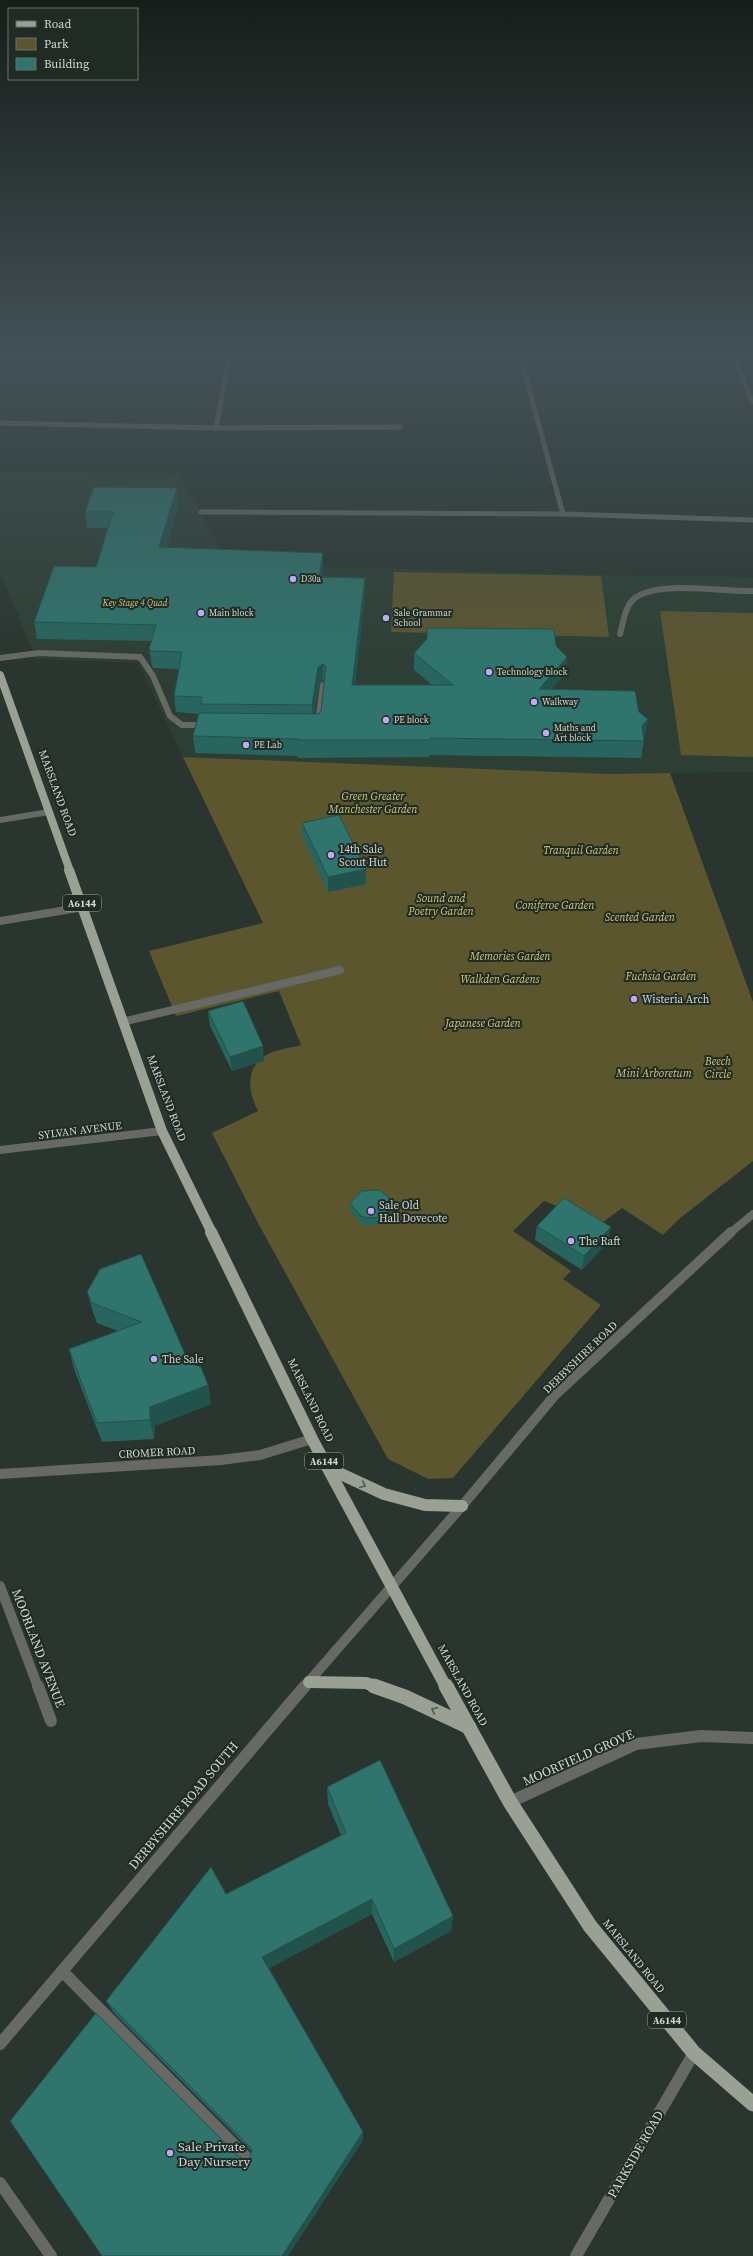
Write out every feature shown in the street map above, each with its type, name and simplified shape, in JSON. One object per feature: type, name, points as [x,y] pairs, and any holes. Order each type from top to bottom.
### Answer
[{"type":"main road","name":"MARSLAND ROAD","points":[[0,675],[84,907],[122,1022],[162,1131],[312,1439],[391,1587],[510,1802],[590,1926],[694,2053],[753,2104]]},
{"type":"main road","points":[[328,1468],[384,1494],[425,1505],[462,1506]]},
{"type":"main road","points":[[309,1682],[366,1683],[405,1697],[469,1727]]},
{"type":"street","points":[[548,457],[563,514]]},
{"type":"street","points":[[201,512],[563,514],[753,520]]},
{"type":"street","points":[[620,634],[629,607],[634,599],[645,592],[662,589],[753,591]]},
{"type":"street","points":[[0,658],[39,653],[140,657],[153,676],[170,716],[182,725],[214,726]]},
{"type":"street","points":[[309,727],[317,727],[323,685]]},
{"type":"street","points":[[0,820],[49,812]]},
{"type":"street","points":[[0,921],[84,907]]},
{"type":"street","points":[[122,1022],[340,970]]},
{"type":"street","name":"SYLVAN AVENUE","points":[[0,1150],[162,1131]]},
{"type":"street","name":"DERBYSHIRE ROAD","points":[[391,1587],[462,1506],[555,1395],[735,1228],[753,1214]]},
{"type":"street","name":"CROMER ROAD","points":[[0,1474],[221,1460],[260,1455],[312,1439]]},
{"type":"street","name":"MOORLAND AVENUE","points":[[0,1586],[51,1721]]},
{"type":"street","name":"DERBYSHIRE ROAD SOUTH","points":[[0,2044],[239,1761],[391,1587]]},
{"type":"street","name":"MOORFIELD GROVE","points":[[510,1802],[636,1744],[701,1736],[753,1738]]},
{"type":"street","points":[[62,1970],[249,2160]]},
{"type":"street","name":"PARKSIDE ROAD","points":[[576,2256],[694,2053]]},
{"type":"street","points":[[0,2183],[51,2256]]},
{"type":"shaded area","name":"Sale Grammar School","points":[[0,472],[179,474],[230,564],[644,576],[753,577],[753,772],[610,774],[183,757],[138,663],[36,659],[0,572]]},
{"type":"green space","points":[[394,572],[601,576],[609,637],[391,632]]},
{"type":"green space","points":[[660,611],[753,613],[753,757],[681,755]]},
{"type":"green space","name":"Walkden Gardens","points":[[183,757],[610,774],[670,773],[753,1002],[753,1161],[679,1219],[663,1235],[622,1208],[602,1223],[544,1201],[513,1231],[571,1271],[563,1279],[601,1305],[453,1478],[428,1479],[388,1459],[259,1225],[212,1133],[258,1111],[250,1088],[250,1080],[252,1072],[260,1059],[272,1052],[301,1045],[279,991],[176,1016],[149,951],[263,923]]},
{"type":"building","points":[[94,487],[177,488],[159,547],[323,553],[319,577],[365,578],[352,685],[453,685],[414,653],[427,639],[427,628],[554,629],[556,646],[567,657],[539,689],[635,691],[639,712],[648,719],[642,726],[644,741],[430,738],[430,740],[297,740],[298,739],[193,736],[199,713],[319,714],[321,711],[326,666],[323,664],[318,667],[312,705],[201,704],[202,697],[174,696],[182,652],[151,651],[149,649],[156,625],[34,622],[54,566],[96,567],[113,512],[85,512]]},
{"type":"building","points":[[339,815],[366,869],[328,877],[302,823]]},
{"type":"building","points":[[243,1001],[263,1046],[230,1057],[208,1011]]},
{"type":"building","name":"Sale Old Hall Dovecote","points":[[379,1190],[388,1196],[391,1208],[380,1217],[367,1218],[361,1216],[350,1203],[362,1191]]},
{"type":"building","points":[[564,1198],[611,1227],[584,1256],[537,1226]]},
{"type":"building","name":"The Sale","points":[[141,1254],[189,1363],[201,1367],[208,1385],[150,1407],[150,1420],[97,1423],[69,1349],[142,1322],[92,1303],[87,1292],[100,1269]]},
{"type":"building","points":[[380,1760],[453,1916],[394,1949],[372,1899],[262,1957],[363,2132],[282,2256],[102,2256],[10,2121],[96,2013],[239,2157],[246,2160],[250,2157],[252,2150],[250,2147],[106,2001],[211,1867],[226,1894],[346,1833],[327,1787]]},
{"type":"place","name":"D30a","points":[[293,579]]},
{"type":"place","name":"Main block","points":[[201,613]]},
{"type":"place","name":"Sale Grammar School","points":[[386,618]]},
{"type":"place","name":"Technology block","points":[[489,672]]},
{"type":"place","name":"Walkway","points":[[534,702]]},
{"type":"place","name":"PE block","points":[[386,720]]},
{"type":"place","name":"Maths and Art block","points":[[546,733]]},
{"type":"place","name":"PE Lab","points":[[246,745]]},
{"type":"place","name":"14th Sale Scout Hut","points":[[331,855]]},
{"type":"place","name":"Wisteria Arch","points":[[634,999]]},
{"type":"place","name":"Sale Old Hall Dovecote","points":[[371,1211]]},
{"type":"place","name":"The Raft","points":[[571,1241]]},
{"type":"place","name":"The Sale","points":[[154,1359]]},
{"type":"place","name":"Sale Private Day Nursery","points":[[170,2153]]},
{"type":"park label","name":"Key Stage 4 Quad","points":[[135,603]]},
{"type":"park label","name":"Green Greater Manchester Garden","points":[[373,802]]},
{"type":"park label","name":"Tranquil Garden","points":[[581,850]]},
{"type":"park label","name":"Sound and Poetry Garden","points":[[441,904]]},
{"type":"park label","name":"Coniferoe Garden","points":[[555,905]]},
{"type":"park label","name":"Scented Garden","points":[[640,917]]},
{"type":"park label","name":"Memories Garden","points":[[510,956]]},
{"type":"park label","name":"Fuchsia Garden","points":[[661,976]]},
{"type":"park label","name":"Japanese Garden","points":[[483,1023]]},
{"type":"park label","name":"Beech Circle","points":[[718,1067]]},
{"type":"park label","name":"Mini Arboretum","points":[[654,1073]]}]
